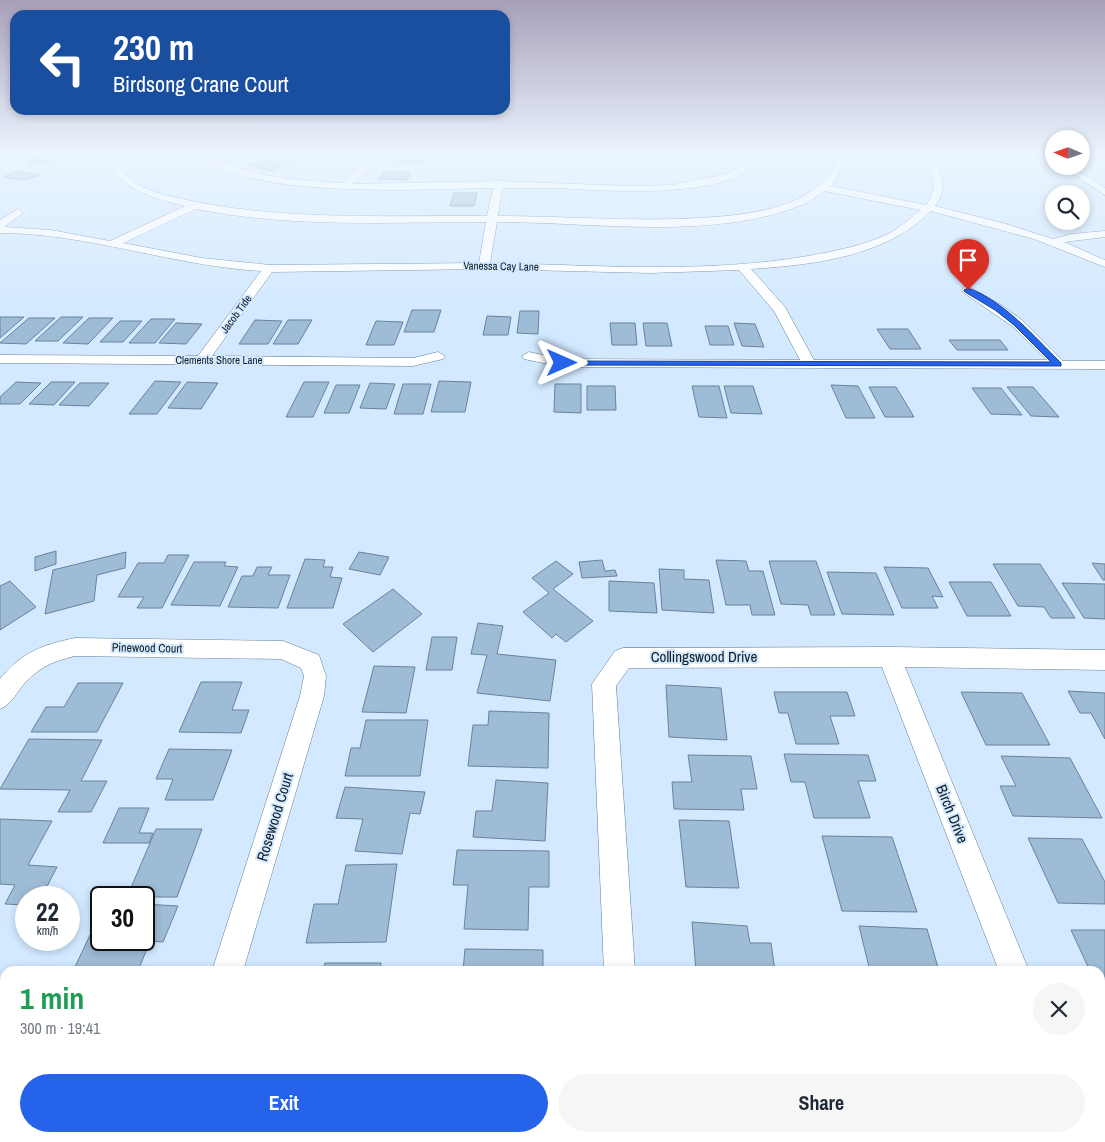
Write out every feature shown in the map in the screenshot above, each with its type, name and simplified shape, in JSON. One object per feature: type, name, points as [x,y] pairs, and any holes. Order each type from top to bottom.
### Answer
[{"type":"street","points":[[112,244],[193,207]]},
{"type":"street","points":[[206,207],[266,215],[333,219],[492,219],[641,223],[709,222],[782,207]]},
{"type":"street","points":[[484,266],[494,207]]},
{"type":"street","points":[[924,207],[1014,229],[1053,242],[1105,264]]},
{"type":"street","name":"Vanessa Cay Lane","points":[[0,230],[62,233],[207,262],[269,268],[484,266],[676,270],[743,268],[827,257],[882,241],[912,226],[928,208]]},
{"type":"street","points":[[0,225],[18,212]]},
{"type":"street","points":[[1053,242],[1071,237],[1105,234]]},
{"type":"street","name":"Jacob Tide","points":[[202,360],[269,268]]},
{"type":"street","points":[[743,268],[780,310],[809,364]]},
{"type":"street","points":[[968,290],[998,308],[1017,323],[1058,364]]},
{"type":"street","name":"Clements Shore Lane","points":[[0,359],[413,362],[438,356]]},
{"type":"street","points":[[529,356],[562,363],[1105,365]]},
{"type":"street","name":"Pinewood Court","points":[[0,698],[21,672],[35,661],[50,652],[75,647],[283,650],[310,662]]},
{"type":"street","name":"Collingswood Drive","points":[[619,966],[604,684],[623,658],[890,657],[1105,660]]},
{"type":"street","name":"Birch Drive","points":[[890,657],[1012,966]]},
{"type":"street","name":"Rosewood Court","points":[[230,966],[312,696],[315,676],[310,662]]},
{"type":"building","points":[[412,310],[441,310],[434,332],[404,332]]},
{"type":"building","points":[[520,311],[539,311],[538,334],[517,333]]},
{"type":"building","points":[[487,316],[511,317],[508,335],[483,335]]},
{"type":"building","points":[[0,317],[24,317],[0,338]]},
{"type":"building","points":[[61,317],[83,317],[58,341],[35,341]]},
{"type":"building","points":[[29,318],[55,318],[26,344],[0,343]]},
{"type":"building","points":[[89,318],[113,318],[88,344],[63,343]]},
{"type":"building","points":[[151,319],[175,319],[155,343],[129,343]]},
{"type":"building","points":[[255,320],[282,321],[268,344],[239,344]]},
{"type":"building","points":[[288,320],[312,320],[298,344],[273,344]]},
{"type":"building","points":[[120,321],[142,321],[123,342],[100,342]]},
{"type":"building","points":[[376,321],[403,322],[394,345],[366,345]]},
{"type":"building","points":[[176,323],[202,324],[186,344],[159,343]]},
{"type":"building","points":[[610,323],[635,323],[637,345],[612,345]]},
{"type":"building","points":[[643,323],[667,323],[672,346],[646,346]]},
{"type":"building","points":[[734,323],[755,324],[764,347],[742,346]]},
{"type":"building","points":[[705,326],[728,326],[734,345],[710,345]]},
{"type":"building","points":[[877,329],[908,329],[921,349],[890,349]]},
{"type":"building","points":[[949,340],[1000,340],[1008,350],[957,350]]},
{"type":"building","points":[[155,381],[181,382],[157,414],[129,414]]},
{"type":"building","points":[[439,381],[471,382],[465,412],[431,412]]},
{"type":"building","points":[[16,382],[41,383],[20,404],[0,404],[0,397]]},
{"type":"building","points":[[51,382],[75,382],[54,405],[29,404]]},
{"type":"building","points":[[187,382],[218,383],[201,409],[168,408]]},
{"type":"building","points":[[304,382],[329,382],[313,417],[286,417]]},
{"type":"building","points":[[80,383],[109,383],[89,406],[59,405]]},
{"type":"building","points":[[370,383],[395,384],[386,409],[360,408]]},
{"type":"building","points":[[403,384],[431,384],[423,414],[394,414]]},
{"type":"building","points":[[555,384],[581,384],[581,413],[554,412]]},
{"type":"building","points":[[336,385],[360,385],[349,413],[324,413]]},
{"type":"building","points":[[831,385],[858,386],[875,418],[846,418]]},
{"type":"building","points":[[587,386],[615,386],[616,410],[587,410]]},
{"type":"building","points":[[692,386],[719,386],[727,418],[699,417]]},
{"type":"building","points":[[724,386],[753,386],[762,414],[731,413]]},
{"type":"building","points":[[869,387],[896,387],[914,417],[885,417]]},
{"type":"building","points":[[1007,387],[1033,387],[1059,417],[1031,416]]},
{"type":"building","points":[[972,388],[1001,388],[1022,415],[991,414]]},
{"type":"building","points":[[56,551],[56,564],[35,571],[35,557]]},
{"type":"building","points":[[126,552],[125,568],[97,575],[94,601],[45,614],[53,570]]},
{"type":"building","points":[[359,552],[389,557],[380,575],[349,569]]},
{"type":"building","points":[[168,555],[189,555],[162,608],[137,608],[144,597],[118,597],[138,563],[164,563]]},
{"type":"building","points":[[305,559],[325,560],[323,567],[333,567],[330,577],[342,578],[333,608],[287,608]]},
{"type":"building","points":[[602,560],[605,571],[615,570],[617,576],[582,578],[579,562]]},
{"type":"building","points":[[716,560],[746,561],[749,571],[763,571],[775,615],[752,615],[750,605],[726,605]]},
{"type":"building","points":[[556,561],[573,574],[553,589],[593,621],[566,642],[556,634],[552,638],[523,612],[549,593],[532,578]]},
{"type":"building","points":[[769,561],[816,561],[835,615],[811,615],[808,605],[781,604]]},
{"type":"building","points":[[194,562],[226,562],[224,566],[238,567],[220,606],[171,605]]},
{"type":"building","points":[[1092,563],[1105,564],[1105,580],[1103,580]]},
{"type":"building","points":[[993,564],[1040,564],[1075,618],[1051,618],[1044,607],[1018,606]]},
{"type":"building","points":[[257,567],[272,567],[268,575],[290,575],[278,608],[228,607],[242,576],[253,576]]},
{"type":"building","points":[[884,567],[928,568],[943,597],[932,596],[938,608],[902,608]]},
{"type":"building","points":[[659,569],[684,570],[684,579],[709,580],[714,613],[662,610]]},
{"type":"building","points":[[827,572],[876,573],[894,615],[842,614]]},
{"type":"building","points":[[10,581],[36,607],[0,630],[0,586]]},
{"type":"building","points":[[609,581],[654,583],[657,613],[609,611]]},
{"type":"building","points":[[949,582],[991,582],[1011,616],[967,616]]},
{"type":"building","points":[[1062,583],[1105,584],[1105,619],[1084,618]]},
{"type":"building","points":[[393,589],[422,614],[373,652],[343,624]]},
{"type":"building","points":[[478,623],[503,626],[497,654],[556,660],[550,701],[477,693],[487,655],[471,654]]},
{"type":"building","points":[[432,637],[457,637],[452,670],[426,670]]},
{"type":"building","points":[[374,666],[415,667],[406,713],[362,712]]},
{"type":"building","points":[[201,682],[242,682],[232,710],[249,710],[241,733],[179,732]]},
{"type":"building","points":[[78,683],[123,683],[97,732],[31,732],[46,707],[64,707]]},
{"type":"building","points":[[666,685],[721,688],[727,740],[669,737]]},
{"type":"building","points":[[1068,691],[1105,693],[1105,739],[1091,713],[1080,713]]},
{"type":"building","points":[[774,692],[847,692],[855,716],[830,716],[839,744],[796,744],[788,713],[779,713]]},
{"type":"building","points":[[961,692],[1022,693],[1050,745],[986,745]]},
{"type":"building","points":[[489,711],[549,713],[548,768],[468,766],[473,725],[488,725]]},
{"type":"building","points":[[366,720],[428,720],[420,776],[345,776],[351,748],[360,748]]},
{"type":"building","points":[[29,739],[102,740],[81,781],[107,781],[91,812],[58,812],[70,790],[0,789]]},
{"type":"building","points":[[169,749],[232,750],[213,800],[165,800],[173,779],[156,779]]},
{"type":"building","points":[[784,754],[868,755],[876,781],[858,781],[870,818],[814,818],[805,782],[791,782]]},
{"type":"building","points":[[688,755],[751,756],[757,789],[741,789],[744,810],[674,809],[672,782],[692,782]]},
{"type":"building","points":[[1001,756],[1070,758],[1102,818],[1013,816],[1000,786],[1016,786]]},
{"type":"building","points":[[496,780],[548,783],[545,841],[473,837],[476,811],[492,811]]},
{"type":"building","points":[[345,787],[425,792],[420,814],[410,813],[402,854],[355,851],[363,819],[336,818]]},
{"type":"building","points":[[119,808],[149,808],[139,833],[153,833],[149,843],[103,843]]},
{"type":"building","points":[[0,819],[52,821],[28,865],[57,867],[47,886],[15,886],[15,904],[5,904],[15,885],[0,884]]},
{"type":"building","points":[[679,820],[729,821],[739,888],[686,887]]},
{"type":"building","points":[[156,829],[202,829],[177,897],[155,897],[155,886],[132,886]]},
{"type":"building","points":[[822,836],[892,837],[917,912],[842,911]]},
{"type":"building","points":[[1028,838],[1082,839],[1105,882],[1105,904],[1058,903]]},
{"type":"building","points":[[457,850],[549,851],[549,887],[529,887],[528,930],[464,929],[468,885],[453,885]]},
{"type":"building","points":[[397,864],[386,942],[306,943],[314,904],[338,904],[346,865]]},
{"type":"building","points":[[155,905],[178,906],[163,942],[155,941]]},
{"type":"building","points":[[692,922],[747,926],[750,943],[771,943],[774,966],[696,966]]},
{"type":"building","points":[[859,926],[927,929],[938,966],[869,966]]},
{"type":"building","points":[[1071,930],[1105,930],[1105,966],[1088,966]]},
{"type":"building","points":[[90,935],[90,951],[146,951],[140,966],[75,966]]},
{"type":"building","points":[[465,949],[543,950],[543,966],[463,966]]},
{"type":"building","points":[[325,963],[381,963],[381,966],[324,966]]},
{"type":"route","points":[[562,363],[1058,364],[1017,323],[998,308],[968,290]]}]
